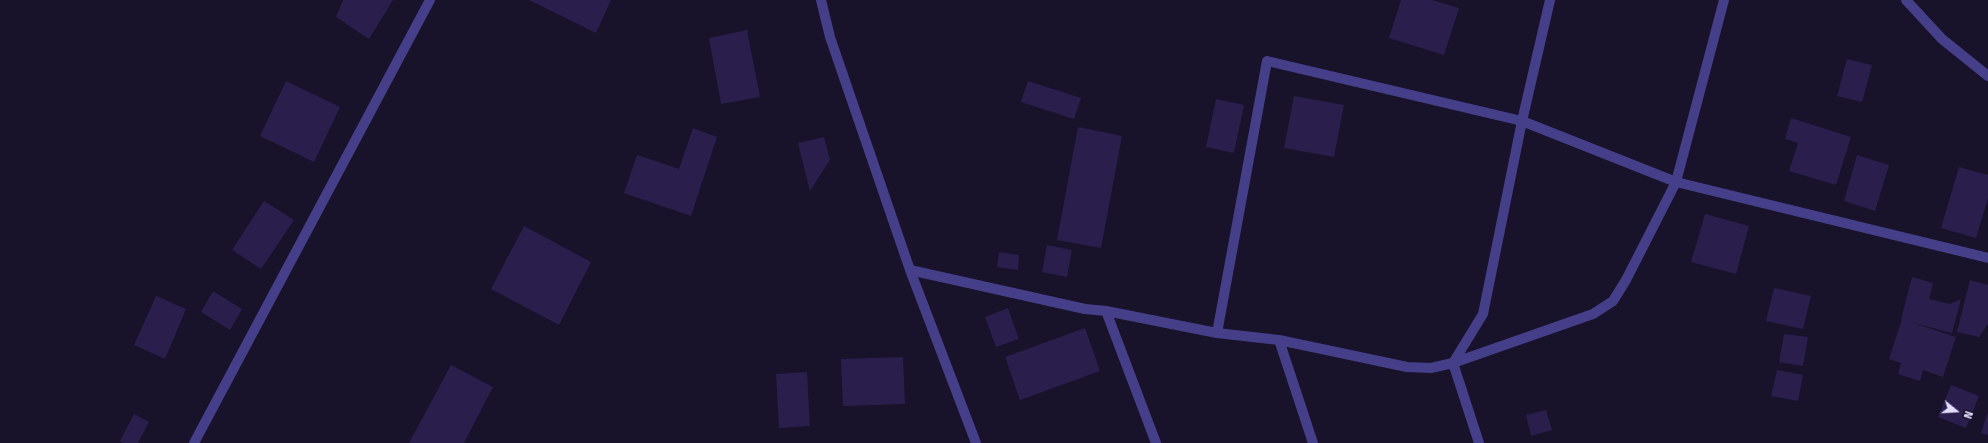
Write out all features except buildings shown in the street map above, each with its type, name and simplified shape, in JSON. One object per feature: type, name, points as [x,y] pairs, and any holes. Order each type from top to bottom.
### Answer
[{"type":"street","points":[[194,443],[430,0]]},
{"type":"street","points":[[821,0],[830,38],[910,270],[976,443]]},
{"type":"street","points":[[1479,443],[1453,362],[1483,314],[1522,121],[1550,0]]},
{"type":"street","points":[[910,270],[1085,309],[1106,311],[1217,333],[1279,340],[1407,367],[1431,368],[1453,362],[1593,314],[1613,301],[1626,280],[1676,182],[1724,0]]},
{"type":"street","points":[[1906,0],[1942,39],[1988,76]]},
{"type":"street","points":[[1217,333],[1267,60],[1522,121],[1676,182],[1988,258]]},
{"type":"street","points":[[1106,311],[1156,443]]},
{"type":"street","points":[[1279,340],[1313,443]]}]
